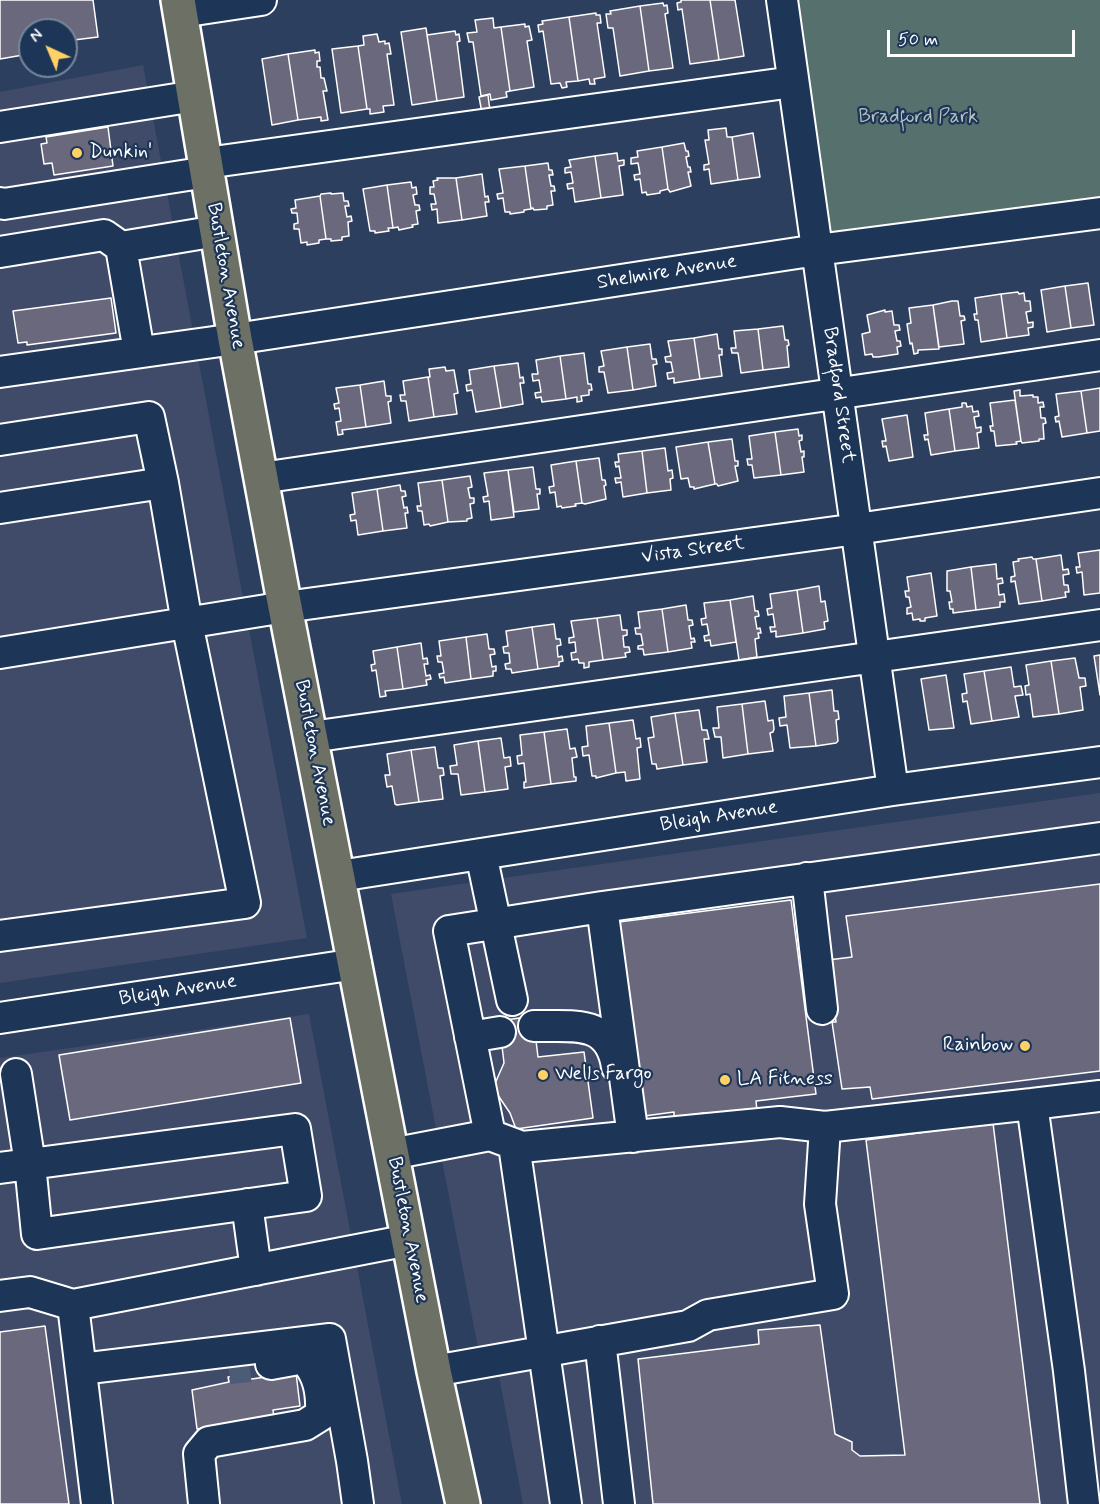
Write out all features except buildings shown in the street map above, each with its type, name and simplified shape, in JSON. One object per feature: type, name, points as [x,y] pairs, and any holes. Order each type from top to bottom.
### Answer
[{"type":"main road","name":"Bustleton Avenue","points":[[180,6],[235,339],[285,607],[434,1371],[463,1504]]},
{"type":"street","points":[[180,6],[261,0]]},
{"type":"street","name":"Bradford Street","points":[[782,0],[893,790]]},
{"type":"street","points":[[0,203],[207,168],[793,82]]},
{"type":"street","points":[[0,127],[195,96]]},
{"type":"street","name":"Shelmire Avenue","points":[[0,372],[235,339],[817,250],[1100,213]]},
{"type":"street","points":[[0,252],[104,235],[121,247],[217,231]]},
{"type":"street","points":[[121,247],[139,352]]},
{"type":"street","points":[[261,478],[1100,355]]},
{"type":"street","points":[[0,440],[149,417],[187,623],[245,903],[0,936]]},
{"type":"street","points":[[0,508],[163,483]]},
{"type":"street","name":"Vista Street","points":[[0,653],[285,607],[856,529],[1100,493]]},
{"type":"street","points":[[311,737],[1100,625]]},
{"type":"street","name":"Bleigh Avenue","points":[[339,876],[893,790],[1100,762]]},
{"type":"street","points":[[566,1504],[543,1352],[502,1140],[470,1037],[449,931],[602,907],[1100,838]]},
{"type":"street","points":[[481,854],[512,1000]]},
{"type":"street","points":[[807,878],[822,1009]]},
{"type":"street","points":[[602,907],[629,1137]]},
{"type":"street","name":"Bleigh Avenue","points":[[0,1018],[356,964]]},
{"type":"street","points":[[534,1026],[588,1028],[604,1035],[615,1054],[629,1137]]},
{"type":"street","points":[[470,1037],[500,1032]]},
{"type":"street","points":[[0,1168],[30,1164],[295,1129],[306,1196],[37,1234],[30,1164],[16,1074]]},
{"type":"street","points":[[391,1154],[502,1140],[522,1147],[780,1122],[825,1127],[1100,1096]]},
{"type":"street","points":[[1032,1104],[1069,1371],[1084,1504]]},
{"type":"street","points":[[434,1371],[688,1326],[708,1315],[833,1294],[820,1204],[825,1127]]},
{"type":"street","points":[[246,1204],[256,1270]]},
{"type":"street","points":[[0,1296],[30,1292],[73,1305],[409,1240]]},
{"type":"street","points":[[73,1305],[97,1504]]},
{"type":"street","points":[[81,1369],[330,1340],[358,1504]]},
{"type":"street","points":[[600,1341],[619,1504]]},
{"type":"street","points":[[165,1360],[198,1372],[304,1358],[315,1371],[322,1401],[321,1415],[305,1425],[209,1442],[199,1454],[204,1504]]},
{"type":"shaded area","points":[[143,65],[307,938],[0,983],[0,92]]},
{"type":"shaded area","points":[[1100,793],[1100,1504],[523,1504],[493,1344],[478,1348],[391,894]]},
{"type":"shaded area","points":[[309,1014],[402,1504],[0,1504],[0,1058]]},
{"type":"green space","name":"Bradford Park","points":[[782,0],[1100,0],[1100,213],[817,250]]},
{"type":"tunnel","points":[[229,1369],[250,1367]]},
{"type":"place","name":"Dunkin'","points":[[77,153]]},
{"type":"place","name":"Rainbow","points":[[1025,1046]]},
{"type":"place","name":"Wells Fargo","points":[[543,1075]]},
{"type":"place","name":"LA Fitness","points":[[725,1080]]}]
